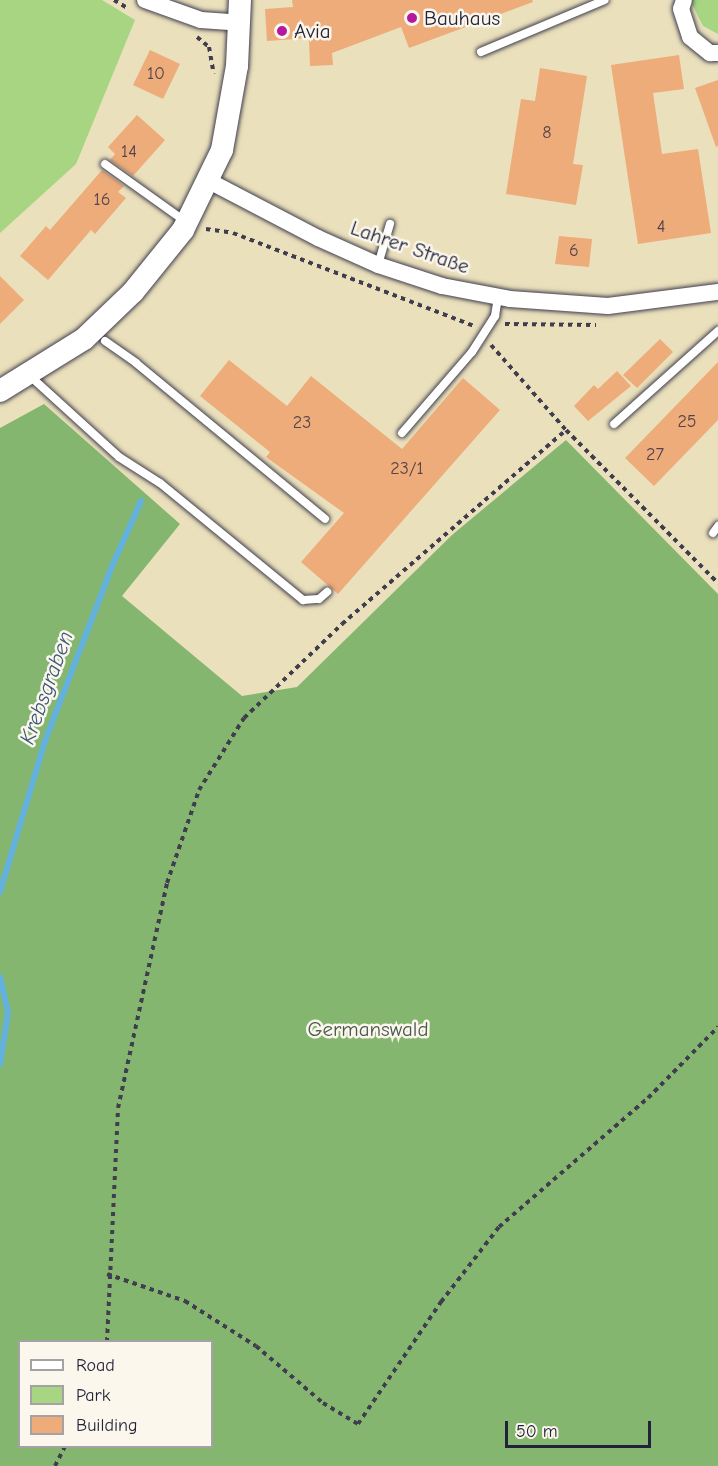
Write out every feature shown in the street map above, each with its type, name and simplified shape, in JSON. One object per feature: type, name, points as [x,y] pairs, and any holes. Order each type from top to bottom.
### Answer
[{"type":"street","points":[[146,0],[192,18],[240,22]]},
{"type":"street","points":[[0,391],[30,376],[84,339],[133,292],[196,225],[209,181],[222,150],[233,100],[240,0]]},
{"type":"street","points":[[684,0],[681,9],[690,38],[710,53],[718,53]]},
{"type":"street","name":"Lahrer Straße","points":[[209,181],[249,205],[378,265],[442,286],[498,297],[608,306],[718,293]]},
{"type":"lane","points":[[481,52],[605,0]]},
{"type":"lane","points":[[105,164],[196,225]]},
{"type":"lane","points":[[378,265],[390,224]]},
{"type":"lane","points":[[402,433],[482,336],[495,316],[498,297]]},
{"type":"lane","points":[[614,424],[718,331]]},
{"type":"lane","points":[[105,341],[136,363],[171,397],[210,425],[325,519]]},
{"type":"lane","points":[[130,371],[136,363]]},
{"type":"lane","points":[[30,376],[119,457],[160,483],[303,600],[319,600],[327,592]]},
{"type":"lane","points":[[203,434],[210,425]]},
{"type":"lane","points":[[249,472],[256,462]]},
{"type":"lane","points":[[287,501],[294,493]]},
{"type":"path","points":[[193,34],[209,46]]},
{"type":"path","points":[[196,225],[233,233],[410,303],[471,322],[566,430],[718,583]]},
{"type":"path","points":[[106,1340],[107,1274],[118,1108],[167,883],[199,790],[244,718],[342,624],[566,430]]},
{"type":"path","points":[[107,1274],[185,1301],[256,1346],[324,1403],[358,1424],[441,1302],[499,1227],[648,1098],[718,1027]]},
{"type":"path","points":[[55,1466],[64,1448]]},
{"type":"green space","points":[[0,0],[102,0],[135,20],[76,164],[0,233]]},
{"type":"green space","points":[[690,0],[718,0],[718,34],[703,26]]},
{"type":"green space","name":"Germanswald","points":[[44,404],[180,524],[122,596],[242,696],[297,687],[452,535],[566,440],[718,594],[718,1466],[0,1466],[0,428]]},
{"type":"building","name":"Bauhaus","points":[[292,0],[532,0],[533,2],[409,48],[401,27],[332,53],[333,65],[310,66],[309,38],[267,41],[265,9],[293,7]]},
{"type":"building","points":[[150,50],[180,64],[163,99],[133,85]]},
{"type":"building","points":[[679,55],[684,89],[653,93],[662,154],[698,149],[711,233],[638,244],[611,65]]},
{"type":"building","points":[[540,68],[587,76],[573,164],[583,165],[576,205],[506,194],[521,99],[535,101]]},
{"type":"building","points":[[718,80],[718,146],[716,147],[695,88]]},
{"type":"building","points":[[137,115],[165,140],[133,176],[110,160],[115,154],[108,147]]},
{"type":"building","points":[[102,170],[124,186],[118,192],[126,198],[95,234],[91,230],[48,280],[20,256],[46,226],[50,230]]},
{"type":"building","points":[[559,236],[592,239],[589,267],[555,264]]},
{"type":"building","points":[[0,276],[24,300],[0,324]]},
{"type":"building","points":[[660,339],[673,352],[637,388],[623,375]]},
{"type":"building","points":[[229,360],[287,406],[311,376],[402,449],[463,378],[500,410],[338,594],[301,562],[344,513],[266,457],[270,452],[200,396]]},
{"type":"building","points":[[718,362],[718,420],[654,486],[625,458]]},
{"type":"building","points":[[617,371],[631,386],[588,421],[574,406],[594,385],[598,389]]},
{"type":"waterway","name":"Krebsgraben","points":[[0,892],[45,741],[113,564],[141,501]]},
{"type":"waterway","name":"Krebsgraben","points":[[0,977],[8,1013],[0,1064]]},
{"type":"place","name":"Bauhaus","points":[[412,18]]},
{"type":"place","name":"Avia","points":[[282,31]]}]
